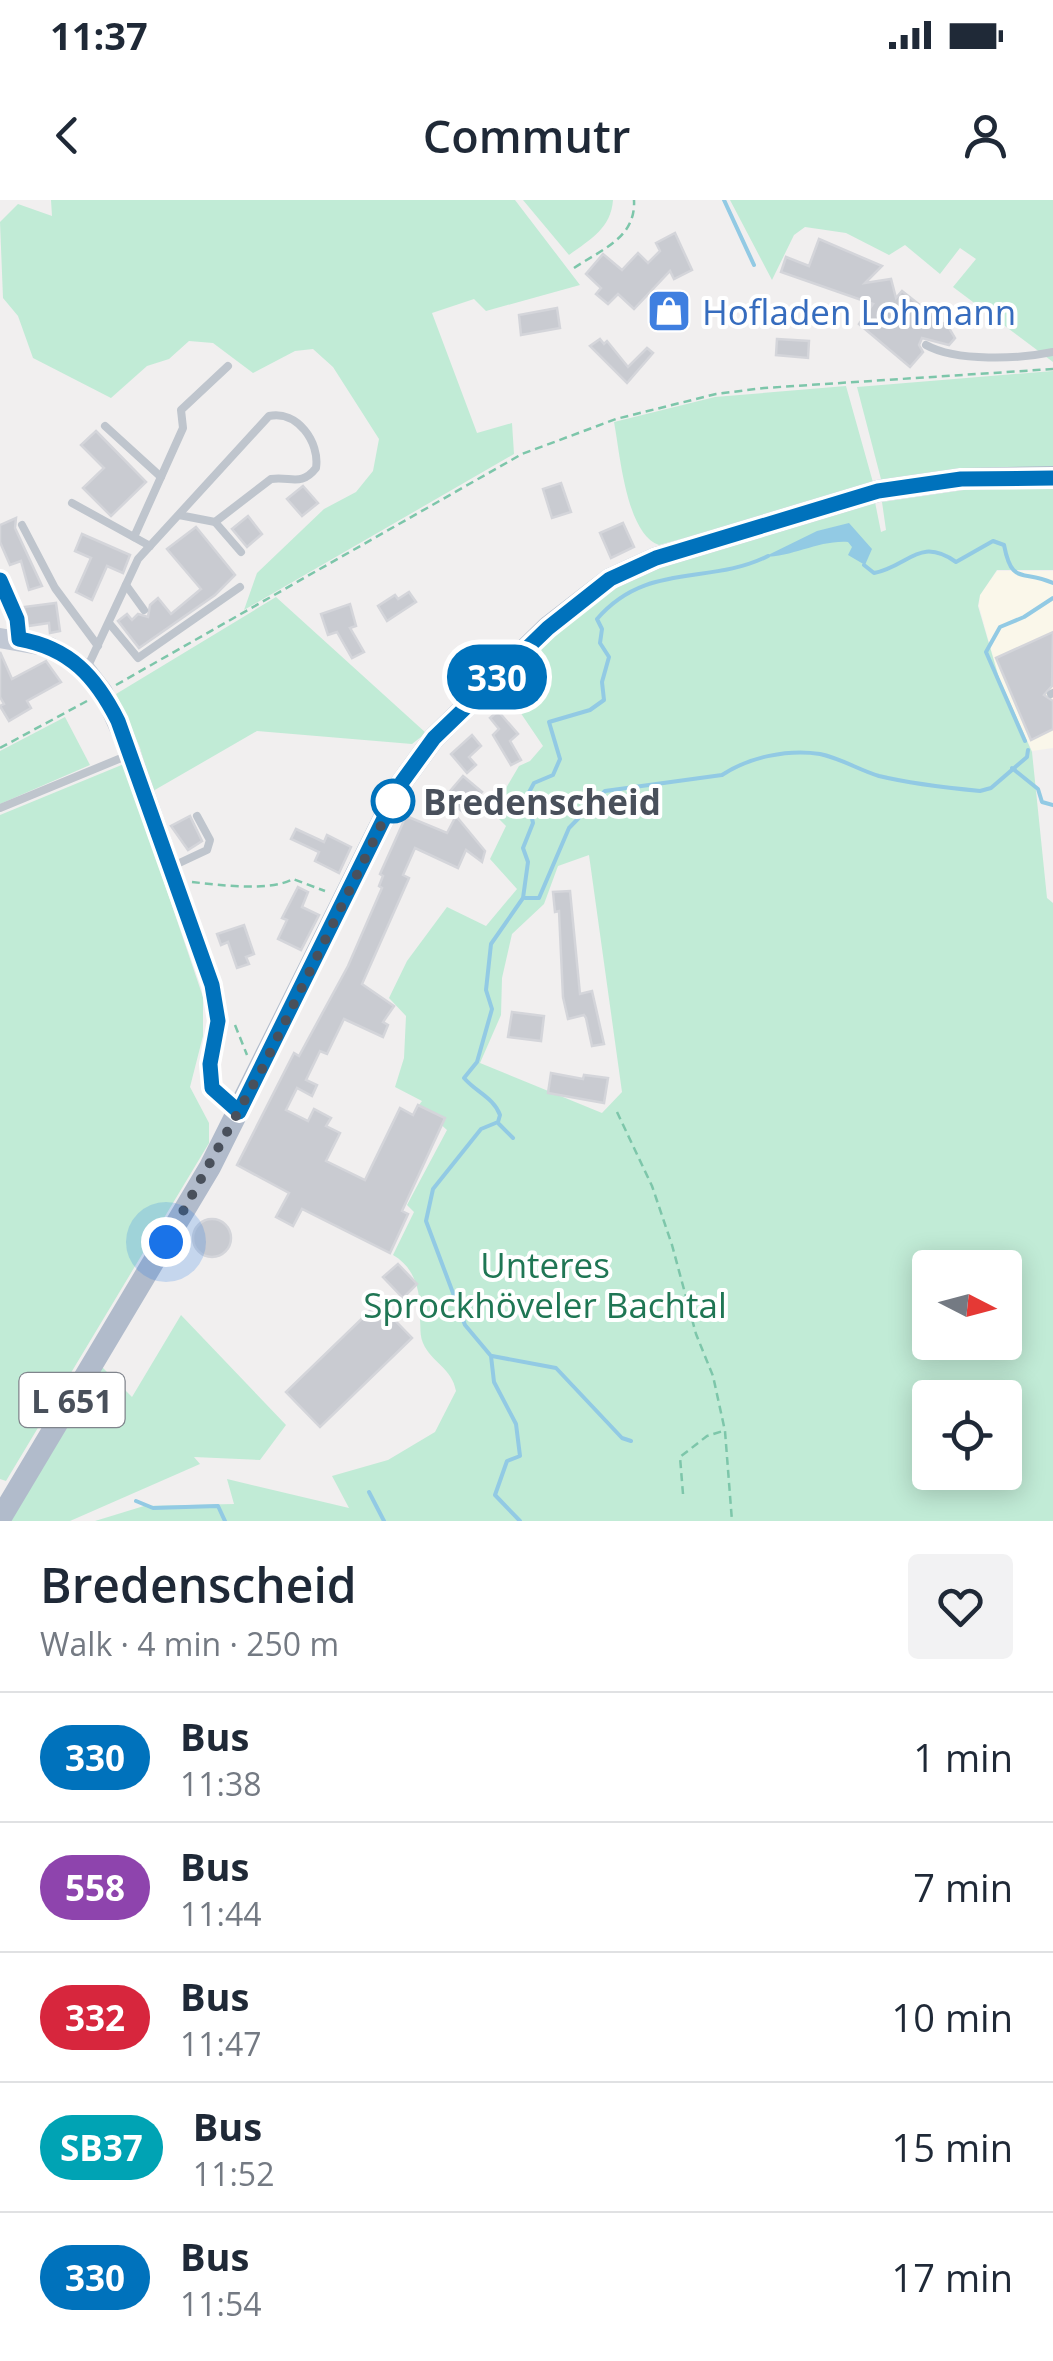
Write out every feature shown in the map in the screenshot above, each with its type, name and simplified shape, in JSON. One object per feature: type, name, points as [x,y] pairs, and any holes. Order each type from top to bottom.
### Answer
[{"type":"main road","name":"L 651","points":[[0,1520],[210,1167],[402,782],[422,751],[548,628],[610,579],[656,558],[878,491],[961,479],[1053,478]]},
{"type":"main road","points":[[10,638],[50,647],[86,670],[104,692],[130,754],[216,1001],[217,1034],[209,1076],[212,1088],[239,1112]]},
{"type":"street","points":[[0,580],[17,619],[10,638]]},
{"type":"lane","points":[[926,345],[942,352],[1009,358],[1053,352]]},
{"type":"lane","points":[[134,537],[183,428],[181,410],[228,366]]},
{"type":"lane","points":[[86,670],[138,558],[269,416],[281,414],[294,421],[316,451],[316,468],[296,482],[271,479],[215,522]]},
{"type":"lane","points":[[106,426],[161,477]]},
{"type":"lane","points":[[72,504],[150,546]]},
{"type":"lane","points":[[179,515],[215,522],[241,552]]},
{"type":"lane","points":[[22,526],[55,588],[98,646]]},
{"type":"lane","points":[[126,585],[144,610]]},
{"type":"lane","points":[[108,623],[138,658],[240,587]]},
{"type":"lane","points":[[0,808],[130,754]]},
{"type":"lane","points":[[173,874],[207,850],[210,840],[197,816]]},
{"type":"path","points":[[574,268],[629,230],[635,217],[634,200]]},
{"type":"path","points":[[0,748],[522,454],[666,405],[716,394],[1053,368]]},
{"type":"path","points":[[173,874],[248,886],[288,883],[293,879],[345,898]]},
{"type":"path","points":[[233,1020],[244,1050],[262,1069]]},
{"type":"path","points":[[617,1112],[652,1186],[696,1334],[713,1376],[725,1431],[732,1521]]},
{"type":"path","points":[[683,1494],[680,1457],[708,1436],[725,1431]]},
{"type":"shaded area","points":[[997,571],[1053,571],[1053,748],[1032,751],[999,678],[979,606],[980,595]]},
{"type":"green space","points":[[51,200],[515,200],[580,285],[486,311],[474,299],[432,313],[477,433],[512,423],[514,454],[244,610],[257,573],[324,509],[356,492],[373,471],[379,439],[333,367],[313,349],[295,351],[253,373],[213,343],[189,341],[169,359],[147,366],[111,398],[33,358],[18,316],[3,298],[0,222],[18,204],[52,216]]},
{"type":"green space","points":[[523,200],[613,200],[604,225],[569,255]]},
{"type":"green space","points":[[730,200],[1053,200],[1053,362],[953,287],[976,259],[960,248],[940,274],[905,245],[889,255],[846,233],[805,227],[794,235],[772,280]]},
{"type":"green space","points":[[1053,371],[1053,472],[882,483],[857,387]]},
{"type":"green space","points":[[846,386],[874,486],[659,545],[639,526],[626,491],[614,422],[715,397]]},
{"type":"green space","name":"Unteres Sprockhöveler Bachtal","points":[[1053,484],[1053,570],[997,570],[980,595],[978,606],[999,678],[1032,752],[1047,898],[1053,903],[1053,1521],[95,1521],[144,1506],[234,1504],[227,1479],[349,1508],[332,1476],[388,1460],[435,1432],[456,1391],[450,1376],[423,1343],[416,1284],[410,1270],[393,1255],[414,1212],[407,1205],[447,1130],[419,1105],[422,1101],[395,1087],[404,1058],[406,1016],[389,998],[407,961],[447,907],[486,926],[517,889],[490,859],[506,826],[492,812],[519,766],[530,761],[543,746],[518,709],[534,690],[518,670],[577,616],[635,575],[875,502],[881,532],[886,530],[882,502],[964,490]],"holes":[[[589,855],[622,1092],[602,1113],[480,1063],[501,1015],[502,978],[512,934],[544,904],[558,866]]]},
{"type":"green space","points":[[276,597],[426,733],[412,744],[257,731],[153,791],[140,748],[116,694]]},
{"type":"green space","points":[[65,717],[90,765],[0,804],[0,751]]},
{"type":"green space","points":[[124,764],[203,997],[203,1036],[190,1087],[209,1123],[209,1143],[6,1481],[0,1479],[0,815]]},
{"type":"green space","points":[[181,1315],[286,1425],[260,1460],[194,1457],[200,1464],[70,1521],[11,1521],[101,1366],[132,1397]]},
{"type":"water","points":[[849,523],[872,549],[865,565],[848,555],[852,547],[848,542],[764,557],[817,531]]},
{"type":"building","points":[[675,233],[692,270],[674,279],[670,271],[634,309],[618,294],[608,304],[596,294],[601,288],[586,274],[603,254],[622,270],[638,253],[648,263],[660,251],[656,243]]},
{"type":"building","points":[[819,239],[882,266],[865,283],[891,279],[896,298],[902,291],[949,328],[955,338],[949,345],[922,338],[919,345],[923,352],[910,367],[859,324],[873,304],[781,272],[786,257],[809,266]]},
{"type":"building","points":[[557,308],[560,328],[521,335],[519,315]]},
{"type":"building","points":[[600,339],[604,344],[607,341],[628,367],[647,348],[653,353],[627,383],[590,346]]},
{"type":"building","points":[[777,339],[809,341],[808,358],[776,355]]},
{"type":"building","points":[[96,431],[146,482],[111,516],[83,488],[104,468],[81,445]]},
{"type":"building","points":[[561,483],[571,512],[552,518],[543,489]]},
{"type":"building","points":[[303,486],[318,503],[302,516],[287,499]]},
{"type":"building","points":[[248,516],[262,534],[247,547],[232,529]]},
{"type":"building","points":[[16,518],[15,528],[42,586],[29,590],[21,561],[10,565],[0,542],[0,525]]},
{"type":"building","points":[[623,523],[634,547],[611,558],[600,533]]},
{"type":"building","points":[[196,527],[235,575],[215,595],[139,648],[118,621],[127,614],[132,620],[138,614],[148,617],[150,605],[158,598],[171,614],[201,589],[167,549]]},
{"type":"building","points":[[82,534],[130,555],[123,573],[107,566],[92,600],[76,592],[91,558],[75,551]]},
{"type":"building","points":[[409,592],[416,602],[387,621],[378,606],[395,595],[398,599]]},
{"type":"building","points":[[56,603],[60,631],[50,633],[49,623],[28,626],[24,607]]},
{"type":"building","points":[[350,604],[356,626],[350,628],[364,652],[352,658],[337,632],[328,635],[321,614]]},
{"type":"building","points":[[1053,632],[1052,686],[1044,695],[1053,701],[1053,729],[1031,740],[996,658]]},
{"type":"building","points":[[0,652],[12,679],[46,661],[61,682],[27,701],[31,708],[9,721],[0,706],[4,704],[0,697]]},
{"type":"building","points":[[498,711],[518,734],[510,741],[521,760],[511,765],[493,735],[499,729],[490,718]]},
{"type":"building","points":[[472,735],[481,746],[469,757],[476,765],[467,773],[451,754]]},
{"type":"building","points":[[463,776],[482,792],[464,813],[445,797]]},
{"type":"building","points":[[190,816],[202,841],[188,850],[171,826]]},
{"type":"building","points":[[406,816],[447,833],[456,816],[485,851],[482,862],[466,850],[458,868],[415,848],[403,875],[409,878],[362,984],[394,1006],[383,1022],[388,1025],[383,1037],[344,1019],[327,1054],[320,1051],[306,1080],[317,1085],[312,1096],[297,1088],[286,1110],[308,1121],[314,1109],[331,1118],[326,1126],[340,1133],[326,1161],[365,1180],[400,1108],[413,1115],[418,1105],[445,1118],[402,1211],[408,1214],[390,1253],[302,1209],[293,1226],[276,1217],[289,1193],[237,1165],[294,1053],[299,1056],[348,966],[382,888],[380,874]]},
{"type":"building","points":[[296,829],[324,842],[327,835],[351,847],[339,873],[315,861],[319,852],[291,839]]},
{"type":"building","points":[[298,887],[308,892],[302,907],[319,915],[301,950],[278,939],[287,920],[282,918]]},
{"type":"building","points":[[570,891],[580,994],[592,991],[604,1044],[592,1046],[584,1015],[568,1019],[563,997],[559,911],[555,912],[553,892]]},
{"type":"building","points":[[244,925],[254,954],[246,957],[249,964],[237,968],[228,942],[221,945],[217,934]]},
{"type":"building","points":[[512,1012],[544,1016],[541,1041],[508,1037]]},
{"type":"building","points":[[551,1073],[583,1079],[584,1075],[608,1078],[604,1103],[548,1093]]},
{"type":"building","points":[[212,1219],[226,1224],[231,1238],[226,1252],[212,1257],[198,1252],[193,1238],[198,1224]]},
{"type":"building","points":[[398,1264],[417,1284],[403,1298],[383,1277]]},
{"type":"building","points":[[378,1303],[412,1338],[320,1427],[286,1392]]},
{"type":"waterway","points":[[724,200],[754,265]]},
{"type":"waterway","points":[[864,565],[874,573],[923,552],[956,562],[993,541],[1004,545],[1015,571],[1053,583]]},
{"type":"waterway","points":[[520,1521],[495,1495],[507,1461],[520,1456],[516,1424],[494,1382],[491,1356],[465,1325],[426,1221],[433,1189],[481,1129],[498,1122],[500,1115],[494,1104],[464,1078],[477,1062],[492,1009],[486,990],[491,944],[523,898],[528,862],[523,848],[533,823],[527,796],[534,783],[553,775],[560,759],[549,722],[590,710],[604,700],[602,682],[609,657],[600,643],[602,629],[597,619],[616,601],[657,581],[723,570],[768,556]]},
{"type":"waterway","points":[[1025,741],[986,652],[1000,627],[1053,598]]},
{"type":"waterway","points":[[525,898],[539,898],[569,828],[605,791],[722,775],[756,759],[795,753],[827,756],[890,779],[980,791],[991,788],[1027,757],[1028,750]]},
{"type":"waterway","points":[[1012,768],[1038,789],[1042,802],[1053,805]]},
{"type":"waterway","points":[[499,1124],[513,1138]]},
{"type":"waterway","points":[[492,1356],[556,1368],[622,1438],[631,1441]]},
{"type":"waterway","points":[[369,1492],[384,1521]]},
{"type":"waterway","points":[[136,1501],[153,1508],[218,1506],[225,1521]]},
{"type":"bus line","name":"330","points":[[0,580],[17,619],[19,639],[50,647],[86,670],[104,692],[118,721],[212,985],[218,1021],[210,1064],[212,1088],[239,1112],[402,782],[422,751],[548,628],[610,579],[656,558],[878,491],[961,479],[1053,478]]},
{"type":"place","name":"Hofladen Lohmann","points":[[669,311]]},
{"type":"place","name":"Bredenscheid","points":[[393,801]]},
{"type":"route","points":[[166,1242],[262,1069],[393,801]]}]
